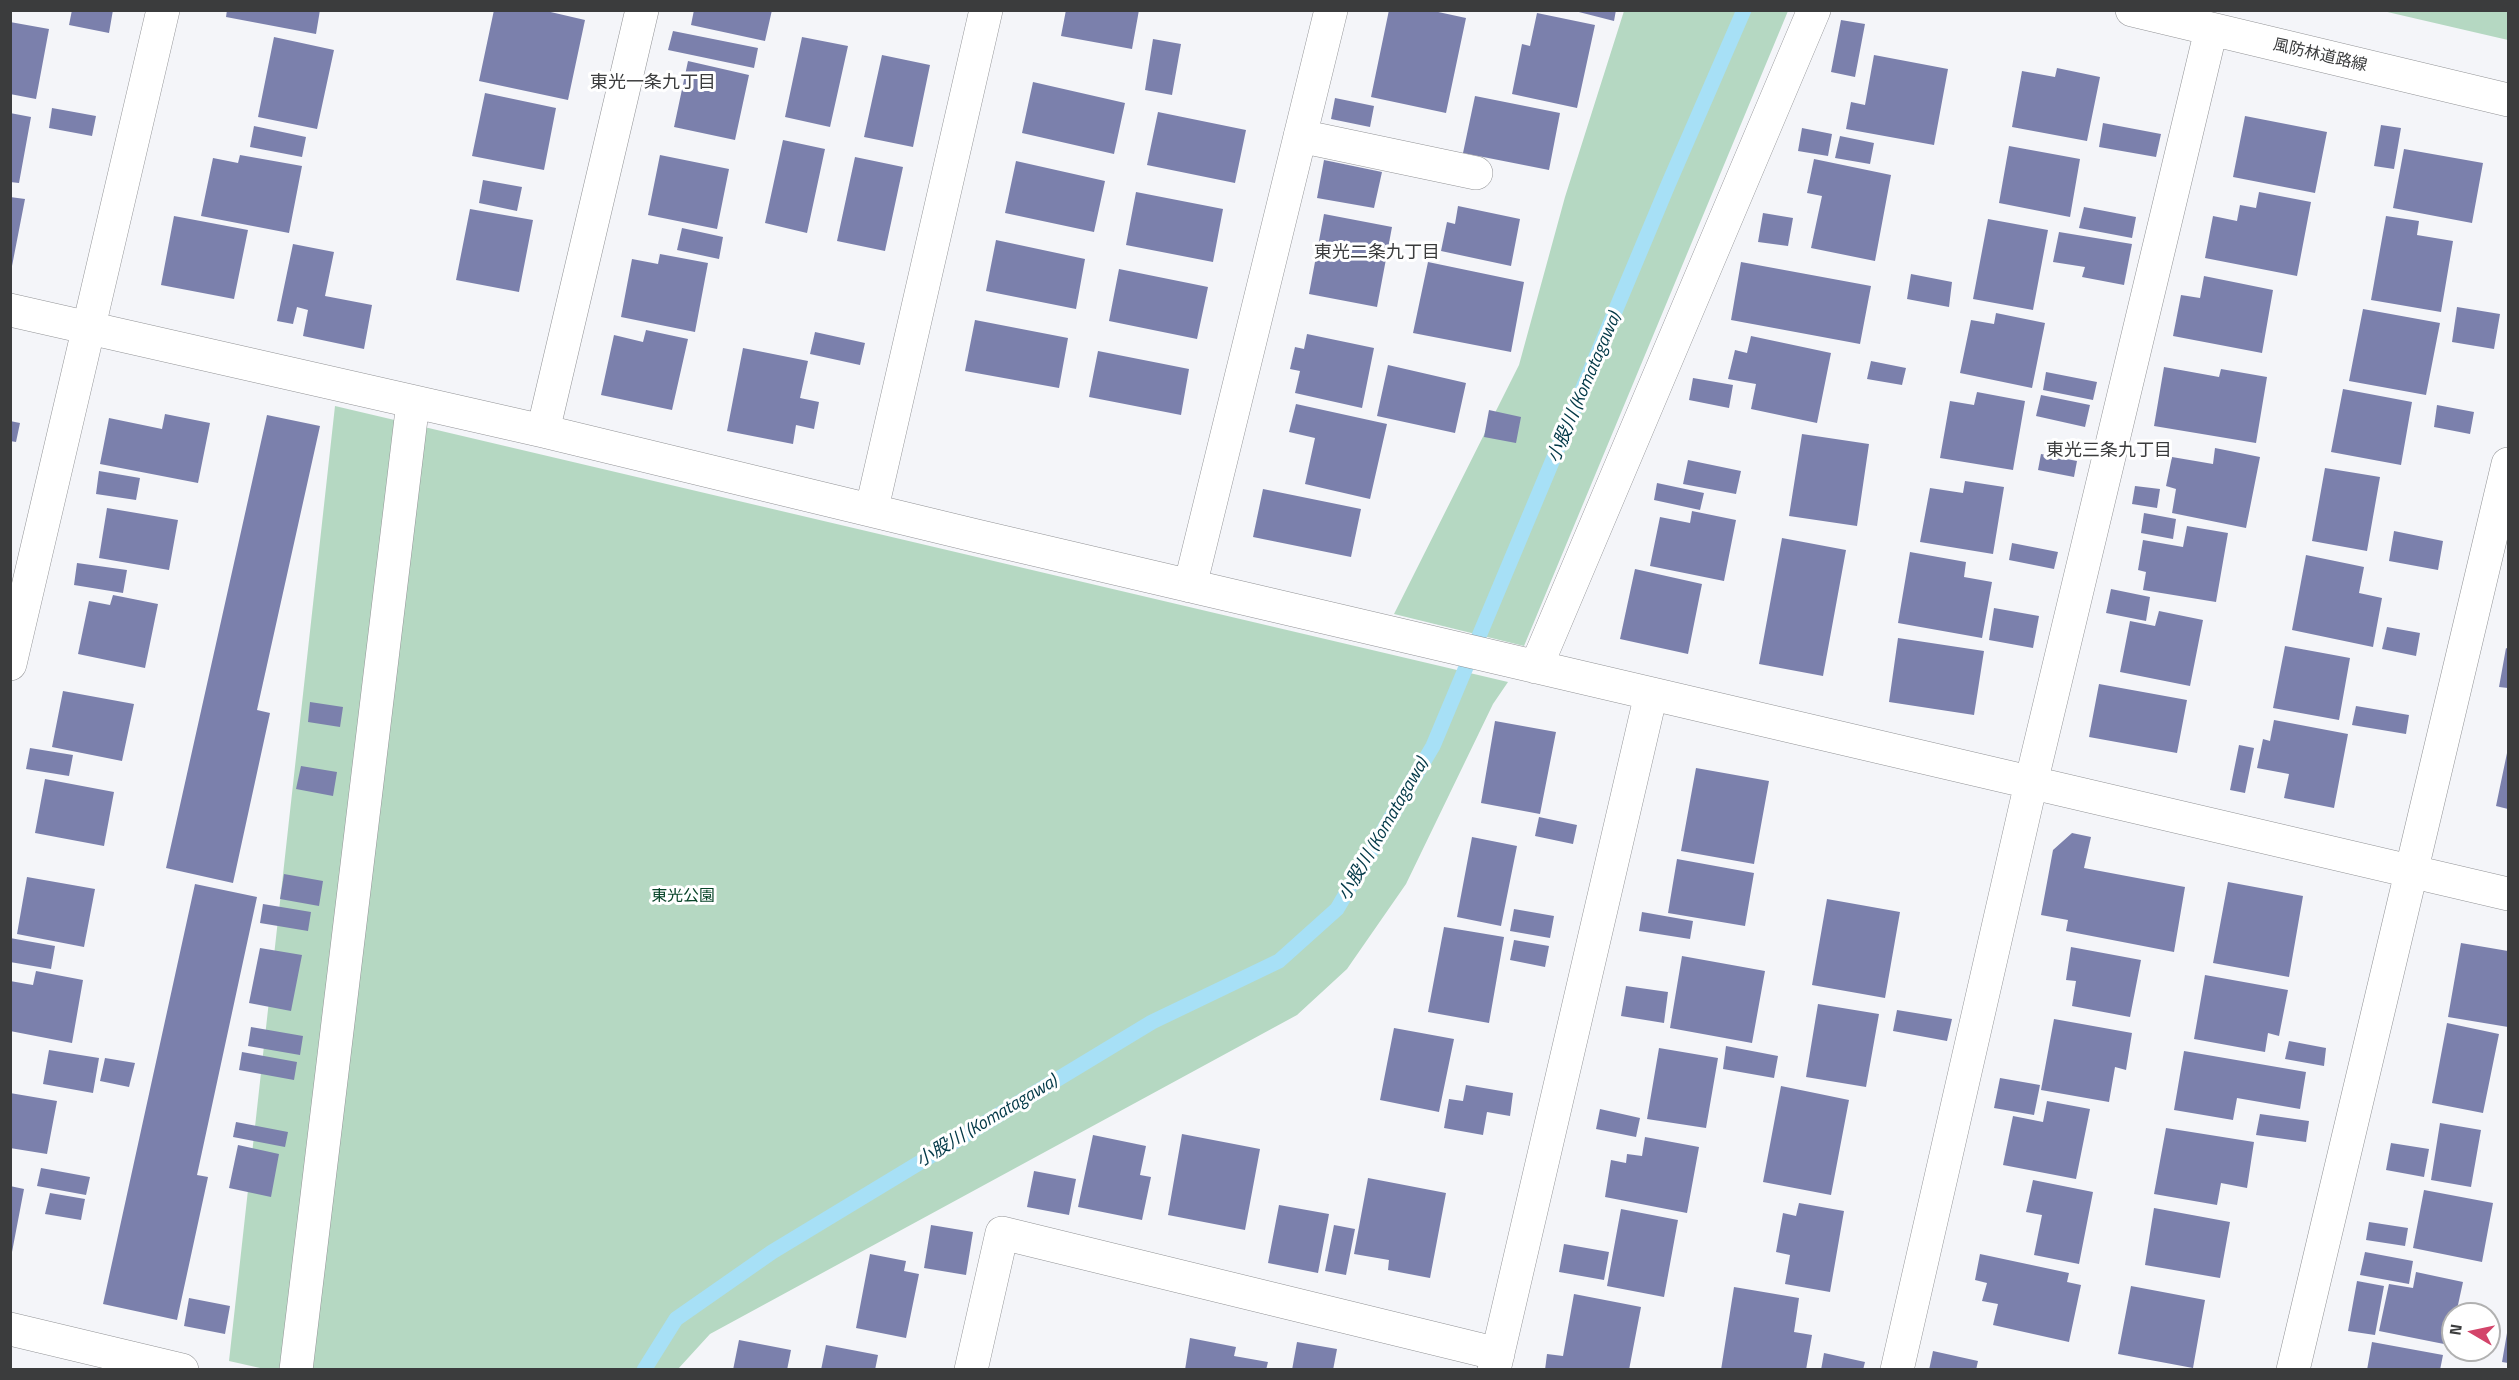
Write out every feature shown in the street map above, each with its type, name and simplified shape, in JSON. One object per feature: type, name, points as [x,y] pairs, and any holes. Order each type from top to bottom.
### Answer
[{"type":"street","points":[[10,664],[163,10]]},
{"type":"street","points":[[543,431],[642,10]]},
{"type":"street","points":[[872,508],[987,10]]},
{"type":"street","points":[[1190,586],[1331,10]]},
{"type":"street","points":[[1521,663],[1814,10]]},
{"type":"street","name":"風防林道路線","points":[[2132,10],[2508,100]]},
{"type":"street","points":[[1897,1370],[2031,783],[2211,30]]},
{"type":"street","points":[[1300,136],[1476,173]]},
{"type":"street","points":[[10,310],[543,431],[1190,586],[2508,894]]},
{"type":"street","points":[[296,1370],[412,402]]},
{"type":"street","points":[[2293,1370],[2410,871],[2504,503],[2508,464]]},
{"type":"street","points":[[971,1370],[1002,1233],[1496,1362],[1651,694]]},
{"type":"street","points":[[10,1329],[182,1370]]},
{"type":"green space","points":[[1624,11],[1788,11],[1524,646],[1394,614],[1519,365],[1565,197]]},
{"type":"green space","points":[[2383,11],[2508,11],[2508,40]]},
{"type":"green space","name":"東光公園","points":[[335,406],[1508,682],[1493,704],[1406,884],[1347,969],[1297,1015],[710,1334],[678,1369],[269,1370],[229,1361]]},
{"type":"building","points":[[72,10],[113,10],[109,33],[69,25]]},
{"type":"building","points":[[227,10],[320,10],[316,34],[226,17]]},
{"type":"building","points":[[494,10],[542,10],[585,20],[568,100],[479,81]]},
{"type":"building","points":[[694,10],[772,10],[765,41],[691,25]]},
{"type":"building","points":[[1066,10],[1139,10],[1132,49],[1061,36]]},
{"type":"building","points":[[1389,10],[1429,10],[1466,18],[1446,113],[1371,97]]},
{"type":"building","points":[[1571,10],[1616,10],[1614,21]]},
{"type":"building","points":[[1537,13],[1595,25],[1577,108],[1512,94],[1522,44],[1530,46]]},
{"type":"building","points":[[1841,20],[1865,24],[1855,77],[1831,72]]},
{"type":"building","points":[[10,22],[49,29],[36,99],[10,94]]},
{"type":"building","points":[[673,31],[758,48],[754,68],[668,50]]},
{"type":"building","points":[[274,37],[334,50],[317,129],[258,117]]},
{"type":"building","points":[[802,37],[848,46],[830,127],[785,117]]},
{"type":"building","points":[[1153,39],[1181,44],[1172,95],[1145,90]]},
{"type":"building","points":[[882,55],[930,65],[913,147],[864,137]]},
{"type":"building","points":[[1874,55],[1948,69],[1934,145],[1846,129],[1851,102],[1865,105]]},
{"type":"building","points":[[688,61],[749,75],[735,140],[674,127]]},
{"type":"building","points":[[2057,68],[2100,77],[2087,141],[2012,127],[2022,71],[2055,77]]},
{"type":"building","points":[[1033,82],[1125,103],[1114,154],[1022,133]]},
{"type":"building","points":[[485,93],[556,108],[544,170],[472,156]]},
{"type":"building","points":[[1475,96],[1560,113],[1549,170],[1463,153]]},
{"type":"building","points":[[1335,98],[1374,106],[1370,127],[1331,119]]},
{"type":"building","points":[[52,108],[96,116],[92,136],[49,128]]},
{"type":"building","points":[[1158,112],[1246,130],[1235,183],[1147,165]]},
{"type":"building","points":[[10,113],[31,117],[19,183],[10,182]]},
{"type":"building","points":[[2245,116],[2327,132],[2315,193],[2233,177]]},
{"type":"building","points":[[2103,123],[2161,134],[2156,157],[2099,147]]},
{"type":"building","points":[[2381,125],[2401,128],[2394,169],[2374,166]]},
{"type":"building","points":[[254,126],[306,137],[302,157],[250,147]]},
{"type":"building","points":[[1802,128],[1832,134],[1828,156],[1798,151]]},
{"type":"building","points":[[1840,136],[1874,143],[1870,164],[1835,158]]},
{"type":"building","points":[[783,140],[825,149],[807,233],[765,223]]},
{"type":"building","points":[[2009,146],[2080,159],[2070,217],[1999,203]]},
{"type":"building","points":[[2404,149],[2483,163],[2472,223],[2393,208]]},
{"type":"building","points":[[240,155],[302,166],[289,233],[201,216],[213,158],[238,163]]},
{"type":"building","points":[[660,155],[729,169],[717,229],[648,215]]},
{"type":"building","points":[[855,157],[903,167],[885,251],[837,241]]},
{"type":"building","points":[[1814,159],[1891,175],[1875,261],[1811,248],[1822,196],[1807,193]]},
{"type":"building","points":[[1324,160],[1382,172],[1374,208],[1317,198]]},
{"type":"building","points":[[1016,161],[1105,181],[1094,232],[1005,213]]},
{"type":"building","points":[[483,180],[522,187],[517,211],[479,203]]},
{"type":"building","points":[[1136,192],[1223,209],[1213,262],[1126,245]]},
{"type":"building","points":[[2259,192],[2311,202],[2297,276],[2205,258],[2213,216],[2237,221],[2240,205],[2256,208]]},
{"type":"building","points":[[10,197],[25,199],[12,266],[10,265]]},
{"type":"building","points":[[1458,206],[1520,219],[1511,266],[1441,251],[1447,222],[1455,224]]},
{"type":"building","points":[[2084,207],[2136,217],[2132,238],[2079,228]]},
{"type":"building","points":[[470,209],[533,220],[519,292],[456,280]]},
{"type":"building","points":[[1763,213],[1793,218],[1788,246],[1758,242]]},
{"type":"building","points":[[1324,214],[1392,227],[1377,307],[1309,294]]},
{"type":"building","points":[[174,216],[248,230],[234,299],[161,285]]},
{"type":"building","points":[[2386,216],[2419,221],[2417,235],[2453,241],[2441,312],[2371,300]]},
{"type":"building","points":[[1988,219],[2048,230],[2033,310],[1973,299]]},
{"type":"building","points":[[682,228],[723,237],[719,259],[677,250]]},
{"type":"building","points":[[2059,232],[2132,244],[2124,285],[2082,277],[2085,267],[2053,262]]},
{"type":"building","points":[[996,240],[1085,259],[1076,309],[986,291]]},
{"type":"building","points":[[293,244],[334,252],[325,296],[372,305],[364,349],[303,336],[308,310],[297,307],[293,324],[277,321]]},
{"type":"building","points":[[660,254],[708,263],[695,332],[621,317],[632,259],[658,264]]},
{"type":"building","points":[[1428,262],[1524,282],[1511,352],[1413,333]]},
{"type":"building","points":[[1741,262],[1871,286],[1860,344],[1731,320]]},
{"type":"building","points":[[1119,269],[1208,287],[1197,339],[1109,321]]},
{"type":"building","points":[[1911,274],[1952,282],[1949,307],[1907,299]]},
{"type":"building","points":[[2204,276],[2273,290],[2262,353],[2173,336],[2181,295],[2200,298]]},
{"type":"building","points":[[2457,307],[2500,314],[2494,349],[2452,342]]},
{"type":"building","points":[[2363,309],[2440,323],[2426,395],[2349,381]]},
{"type":"building","points":[[1996,313],[2045,323],[2032,388],[1960,373],[1971,320],[1994,324]]},
{"type":"building","points":[[975,320],[1068,338],[1059,388],[965,371]]},
{"type":"building","points":[[646,330],[688,339],[672,410],[601,395],[614,335],[643,342]]},
{"type":"building","points":[[815,332],[865,343],[860,365],[810,354]]},
{"type":"building","points":[[1307,334],[1374,348],[1362,408],[1295,393],[1300,371],[1290,369],[1295,347],[1304,349]]},
{"type":"building","points":[[1751,336],[1831,353],[1817,423],[1751,409],[1756,384],[1728,379],[1735,350],[1747,353]]},
{"type":"building","points":[[743,348],[808,361],[800,398],[819,402],[814,429],[796,425],[793,444],[727,431]]},
{"type":"building","points":[[1098,351],[1189,369],[1181,415],[1089,397]]},
{"type":"building","points":[[1871,361],[1906,368],[1902,385],[1867,379]]},
{"type":"building","points":[[1388,365],[1466,383],[1455,433],[1377,416]]},
{"type":"building","points":[[2164,367],[2219,377],[2221,369],[2267,377],[2256,443],[2154,426]]},
{"type":"building","points":[[2046,372],[2097,382],[2093,400],[2043,390]]},
{"type":"building","points":[[1693,378],[1733,385],[1729,408],[1689,400]]},
{"type":"building","points":[[2343,389],[2412,402],[2401,465],[2331,452]]},
{"type":"building","points":[[1977,392],[2025,401],[2013,470],[1940,458],[1950,401],[1974,405]]},
{"type":"building","points":[[2041,395],[2090,405],[2085,427],[2036,416]]},
{"type":"building","points":[[1296,404],[1387,424],[1370,499],[1305,484],[1315,438],[1289,432]]},
{"type":"building","points":[[2437,405],[2474,412],[2470,434],[2434,427]]},
{"type":"building","points":[[1489,410],[1521,417],[1516,443],[1484,437]]},
{"type":"building","points":[[165,414],[210,423],[198,483],[100,464],[109,418],[162,429]]},
{"type":"building","points":[[267,415],[320,426],[257,710],[270,713],[233,883],[166,868]]},
{"type":"building","points":[[10,421],[20,423],[16,442],[10,441]]},
{"type":"building","points":[[1802,434],[1869,444],[1857,526],[1789,516]]},
{"type":"building","points":[[2215,448],[2260,457],[2246,528],[2172,513],[2176,489],[2166,486],[2172,457],[2213,464]]},
{"type":"building","points":[[2041,454],[2077,461],[2074,477],[2038,470]]},
{"type":"building","points":[[1688,460],[1741,471],[1736,494],[1683,484]]},
{"type":"building","points":[[2325,468],[2380,477],[2367,551],[2312,541]]},
{"type":"building","points":[[99,471],[140,478],[136,500],[96,494]]},
{"type":"building","points":[[1965,481],[2004,487],[1993,554],[1920,542],[1930,488],[1963,493]]},
{"type":"building","points":[[1657,483],[1704,493],[1700,510],[1654,500]]},
{"type":"building","points":[[2135,486],[2160,489],[2157,508],[2132,504]]},
{"type":"building","points":[[1263,489],[1361,509],[1351,557],[1253,537]]},
{"type":"building","points":[[107,508],[178,520],[169,570],[99,558]]},
{"type":"building","points":[[1692,511],[1736,520],[1724,581],[1650,566],[1660,517],[1690,523]]},
{"type":"building","points":[[2144,513],[2176,519],[2173,539],[2141,533]]},
{"type":"building","points":[[2187,526],[2228,533],[2216,602],[2143,590],[2146,572],[2138,570],[2143,540],[2183,547]]},
{"type":"building","points":[[2394,531],[2443,541],[2438,570],[2389,561]]},
{"type":"building","points":[[1782,538],[1846,550],[1823,676],[1759,664]]},
{"type":"building","points":[[2012,543],[2058,552],[2054,569],[2009,560]]},
{"type":"building","points":[[1910,552],[1966,562],[1964,577],[1992,582],[1982,638],[1898,623]]},
{"type":"building","points":[[2306,555],[2364,567],[2359,593],[2382,598],[2373,647],[2292,630]]},
{"type":"building","points":[[77,563],[127,570],[123,593],[74,585]]},
{"type":"building","points":[[1635,569],[1702,584],[1688,654],[1620,639]]},
{"type":"building","points":[[2111,589],[2150,597],[2146,621],[2106,613]]},
{"type":"building","points":[[113,595],[158,604],[145,668],[78,654],[89,601],[110,605]]},
{"type":"building","points":[[1994,608],[2039,616],[2033,648],[1989,640]]},
{"type":"building","points":[[2159,611],[2203,620],[2190,686],[2120,672],[2130,621],[2155,626]]},
{"type":"building","points":[[2387,627],[2420,633],[2416,656],[2382,649]]},
{"type":"building","points":[[1898,638],[1984,651],[1974,715],[1889,702]]},
{"type":"building","points":[[2285,646],[2350,658],[2339,720],[2273,708]]},
{"type":"building","points":[[2506,648],[2508,649],[2508,688],[2499,687]]},
{"type":"building","points":[[2099,684],[2187,700],[2177,753],[2089,737]]},
{"type":"building","points":[[63,691],[134,704],[122,761],[52,747]]},
{"type":"building","points":[[310,702],[343,707],[340,727],[308,722]]},
{"type":"building","points":[[2356,706],[2409,715],[2406,734],[2352,725]]},
{"type":"building","points":[[2274,720],[2348,734],[2334,808],[2284,798],[2289,774],[2257,768],[2263,739],[2270,741]]},
{"type":"building","points":[[1495,721],[1556,732],[1540,814],[1481,803]]},
{"type":"building","points":[[2239,745],[2254,748],[2245,793],[2230,790]]},
{"type":"building","points":[[30,748],[73,755],[69,776],[26,769]]},
{"type":"building","points":[[2508,753],[2508,809],[2496,806]]},
{"type":"building","points":[[301,766],[337,772],[333,796],[296,789]]},
{"type":"building","points":[[1696,768],[1769,781],[1754,864],[1681,851]]},
{"type":"building","points":[[45,779],[114,792],[104,846],[35,833]]},
{"type":"building","points":[[1539,817],[1577,825],[1573,844],[1535,836]]},
{"type":"building","points":[[2072,833],[2091,837],[2084,868],[2185,887],[2174,952],[2066,931],[2068,920],[2041,915],[2053,850]]},
{"type":"building","points":[[1472,837],[1517,846],[1501,926],[1457,917]]},
{"type":"building","points":[[1677,859],[1754,873],[1745,926],[1668,913]]},
{"type":"building","points":[[284,874],[323,881],[319,906],[280,899]]},
{"type":"building","points":[[27,877],[95,889],[84,947],[17,934]]},
{"type":"building","points":[[2228,882],[2303,896],[2289,977],[2213,963]]},
{"type":"building","points":[[195,884],[257,897],[197,1175],[208,1177],[177,1320],[103,1304]]},
{"type":"building","points":[[1827,899],[1900,912],[1885,998],[1812,985]]},
{"type":"building","points":[[263,904],[311,912],[308,931],[260,923]]},
{"type":"building","points":[[1514,909],[1554,916],[1550,938],[1510,931]]},
{"type":"building","points":[[1642,912],[1693,921],[1690,939],[1639,931]]},
{"type":"building","points":[[1444,927],[1504,937],[1489,1023],[1428,1012]]},
{"type":"building","points":[[10,938],[55,946],[51,969],[10,962]]},
{"type":"building","points":[[1514,940],[1549,946],[1545,967],[1510,960]]},
{"type":"building","points":[[2461,943],[2508,951],[2508,1027],[2448,1017]]},
{"type":"building","points":[[2071,947],[2141,960],[2130,1017],[2072,1006],[2076,981],[2066,980]]},
{"type":"building","points":[[260,948],[302,955],[291,1011],[249,1003]]},
{"type":"building","points":[[1682,956],[1765,971],[1752,1043],[1670,1028]]},
{"type":"building","points":[[36,971],[83,980],[72,1043],[10,1031],[10,981],[33,985]]},
{"type":"building","points":[[2205,975],[2288,990],[2279,1036],[2268,1033],[2265,1052],[2194,1039]]},
{"type":"building","points":[[1626,986],[1668,992],[1664,1023],[1621,1016]]},
{"type":"building","points":[[1818,1004],[1879,1014],[1866,1087],[1806,1077]]},
{"type":"building","points":[[1897,1010],[1952,1019],[1947,1041],[1893,1031]]},
{"type":"building","points":[[2054,1019],[2132,1033],[2126,1070],[2115,1067],[2109,1102],[2041,1090]]},
{"type":"building","points":[[2447,1023],[2499,1034],[2483,1113],[2432,1103]]},
{"type":"building","points":[[251,1027],[303,1036],[300,1055],[248,1046]]},
{"type":"building","points":[[1394,1028],[1454,1039],[1439,1112],[1380,1100]]},
{"type":"building","points":[[2289,1041],[2326,1048],[2324,1066],[2285,1059]]},
{"type":"building","points":[[1726,1046],[1778,1056],[1774,1078],[1723,1069]]},
{"type":"building","points":[[1659,1048],[1718,1058],[1706,1128],[1647,1119]]},
{"type":"building","points":[[49,1050],[99,1058],[93,1093],[43,1084]]},
{"type":"building","points":[[2184,1051],[2306,1072],[2300,1109],[2237,1098],[2233,1120],[2174,1110]]},
{"type":"building","points":[[242,1052],[297,1062],[294,1080],[239,1070]]},
{"type":"building","points":[[105,1058],[135,1063],[129,1087],[100,1081]]},
{"type":"building","points":[[2000,1078],[2040,1085],[2034,1115],[1994,1108]]},
{"type":"building","points":[[1466,1085],[1513,1093],[1510,1116],[1487,1112],[1483,1135],[1444,1128],[1449,1099],[1463,1101]]},
{"type":"building","points":[[1781,1086],[1849,1100],[1831,1195],[1763,1182]]},
{"type":"building","points":[[10,1093],[57,1101],[47,1154],[10,1148]]},
{"type":"building","points":[[2047,1101],[2090,1109],[2076,1179],[2003,1165],[2013,1116],[2043,1122]]},
{"type":"building","points":[[1600,1109],[1640,1118],[1636,1137],[1596,1129]]},
{"type":"building","points":[[2260,1114],[2309,1121],[2306,1142],[2256,1135]]},
{"type":"building","points":[[236,1122],[288,1132],[285,1147],[233,1137]]},
{"type":"building","points":[[2440,1123],[2481,1130],[2471,1187],[2431,1180]]},
{"type":"building","points":[[2166,1128],[2254,1142],[2247,1188],[2221,1183],[2217,1205],[2154,1194]]},
{"type":"building","points":[[1182,1134],[1260,1149],[1245,1230],[1168,1215]]},
{"type":"building","points":[[1093,1135],[1146,1146],[1140,1175],[1151,1177],[1142,1220],[1078,1207]]},
{"type":"building","points":[[1645,1137],[1699,1147],[1687,1213],[1605,1197],[1611,1160],[1626,1163],[1627,1154],[1642,1156]]},
{"type":"building","points":[[2391,1143],[2429,1149],[2424,1177],[2386,1170]]},
{"type":"building","points":[[238,1145],[279,1154],[271,1197],[229,1188]]},
{"type":"building","points":[[41,1168],[90,1177],[86,1195],[37,1186]]},
{"type":"building","points":[[1034,1171],[1076,1179],[1069,1215],[1027,1207]]},
{"type":"building","points":[[1368,1178],[1446,1193],[1430,1278],[1388,1270],[1389,1260],[1354,1254]]},
{"type":"building","points":[[2033,1180],[2093,1192],[2079,1264],[2034,1255],[2042,1215],[2026,1212]]},
{"type":"building","points":[[10,1186],[24,1189],[12,1252],[10,1251]]},
{"type":"building","points":[[2424,1190],[2493,1203],[2482,1262],[2413,1248]]},
{"type":"building","points":[[50,1193],[85,1199],[81,1220],[45,1214]]},
{"type":"building","points":[[1799,1203],[1844,1211],[1830,1292],[1785,1284],[1790,1255],[1776,1252],[1783,1213],[1796,1216]]},
{"type":"building","points":[[1279,1205],[1329,1214],[1318,1273],[1268,1263]]},
{"type":"building","points":[[2154,1208],[2230,1222],[2220,1278],[2145,1265]]},
{"type":"building","points":[[1621,1209],[1678,1220],[1664,1297],[1607,1286]]},
{"type":"building","points":[[2369,1222],[2408,1228],[2405,1246],[2366,1240]]},
{"type":"building","points":[[931,1225],[973,1232],[966,1275],[924,1268]]},
{"type":"building","points":[[1334,1225],[1355,1229],[1346,1275],[1325,1271]]},
{"type":"building","points":[[1564,1244],[1609,1252],[1604,1280],[1559,1272]]},
{"type":"building","points":[[2365,1252],[2413,1261],[2409,1284],[2360,1275]]},
{"type":"building","points":[[870,1254],[906,1261],[904,1271],[919,1274],[906,1338],[856,1328]]},
{"type":"building","points":[[1980,1254],[2069,1273],[2067,1282],[2081,1285],[2069,1342],[1993,1325],[1998,1304],[1982,1301],[1987,1283],[1975,1280]]},
{"type":"building","points":[[2416,1272],[2463,1282],[2459,1302],[2441,1302],[2441,1343],[2379,1331],[2389,1284],[2413,1288]]},
{"type":"building","points":[[2357,1281],[2384,1286],[2375,1335],[2348,1331]]},
{"type":"building","points":[[2131,1286],[2205,1300],[2193,1368],[2118,1354]]},
{"type":"building","points":[[1734,1287],[1799,1298],[1794,1332],[1812,1335],[1806,1370],[1721,1370]]},
{"type":"building","points":[[1574,1294],[1641,1307],[1629,1370],[1545,1370],[1547,1354],[1563,1356]]},
{"type":"building","points":[[189,1298],[230,1306],[225,1334],[184,1326]]},
{"type":"building","points":[[2508,1333],[2508,1363],[2502,1362]]},
{"type":"building","points":[[1190,1338],[1236,1347],[1234,1356],[1268,1362],[1266,1370],[1185,1370]]},
{"type":"building","points":[[739,1340],[791,1350],[787,1370],[733,1370]]},
{"type":"building","points":[[1297,1342],[1337,1349],[1333,1370],[1292,1370]]},
{"type":"building","points":[[2372,1342],[2441,1355],[2440,1370],[2367,1370]]},
{"type":"building","points":[[826,1345],[878,1355],[875,1370],[821,1370]]},
{"type":"building","points":[[1933,1351],[1978,1361],[1976,1370],[1929,1370]]},
{"type":"building","points":[[1824,1353],[1865,1362],[1863,1370],[1821,1370]]},
{"type":"waterway","name":"小股川 (Komatagawa)","points":[[644,1370],[676,1319],[772,1252],[1152,1022],[1279,961],[1337,909],[1433,746],[1668,185],[1744,10]]},
{"type":"district","name":"東光一条九丁目","points":[[653,84]]},
{"type":"district","name":"東光二条九丁目","points":[[1377,254]]},
{"type":"district","name":"東光三条九丁目","points":[[2109,452]]}]
